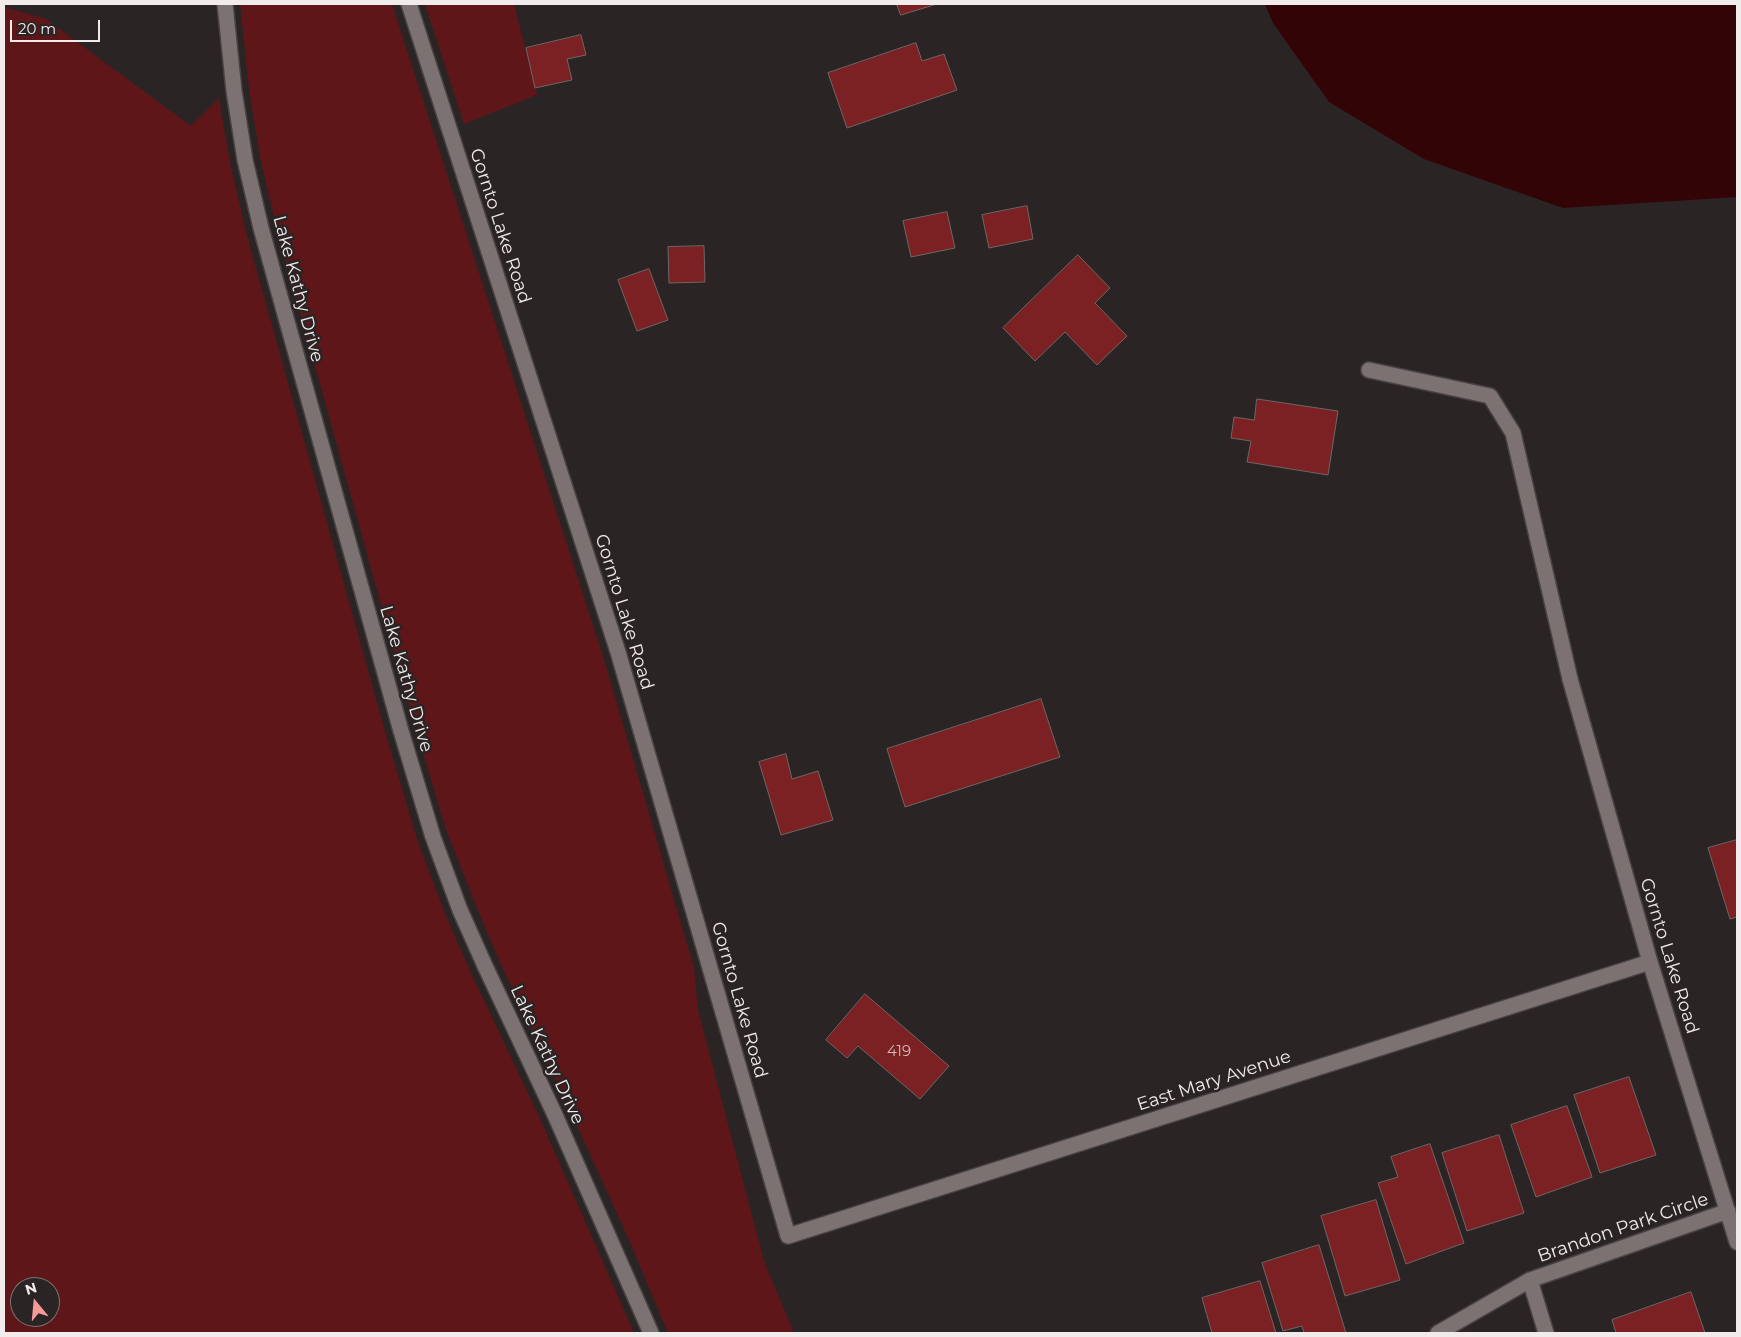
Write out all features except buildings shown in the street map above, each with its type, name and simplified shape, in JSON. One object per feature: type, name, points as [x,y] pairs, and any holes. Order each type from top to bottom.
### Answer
[{"type":"street","name":"Lake Kathy Drive","points":[[225,4],[234,91],[245,160],[261,228],[398,722],[432,837],[460,910],[556,1115],[651,1333]]},
{"type":"street","name":"Gornto Lake Road","points":[[409,4],[618,652],[788,1236]]},
{"type":"street","name":"Gornto Lake Road","points":[[1369,370],[1490,396],[1513,433],[1570,680],[1650,962],[1737,1242]]},
{"type":"street","name":"East Mary Avenue","points":[[788,1236],[1650,962]]},
{"type":"street","name":"Brandon Park Circle","points":[[1438,1333],[1530,1280],[1728,1211]]},
{"type":"street","name":"Brandon Park Circle","points":[[1530,1280],[1546,1333]]},
{"type":"shaded area","points":[[240,4],[392,4],[603,656],[694,968],[698,1010],[764,1261],[794,1333],[668,1333],[630,1242],[499,960],[475,903],[447,832],[415,727],[276,225],[260,157],[249,89]]},
{"type":"shaded area","points":[[425,4],[514,4],[537,95],[464,124]]},
{"type":"shaded area","points":[[1265,4],[1737,4],[1737,197],[1563,208],[1424,159],[1329,102],[1273,23]]},
{"type":"shaded area","points":[[4,7],[46,19],[191,126],[219,98],[230,163],[246,232],[386,735],[418,842],[446,916],[471,973],[542,1123],[634,1333],[4,1333]]}]
